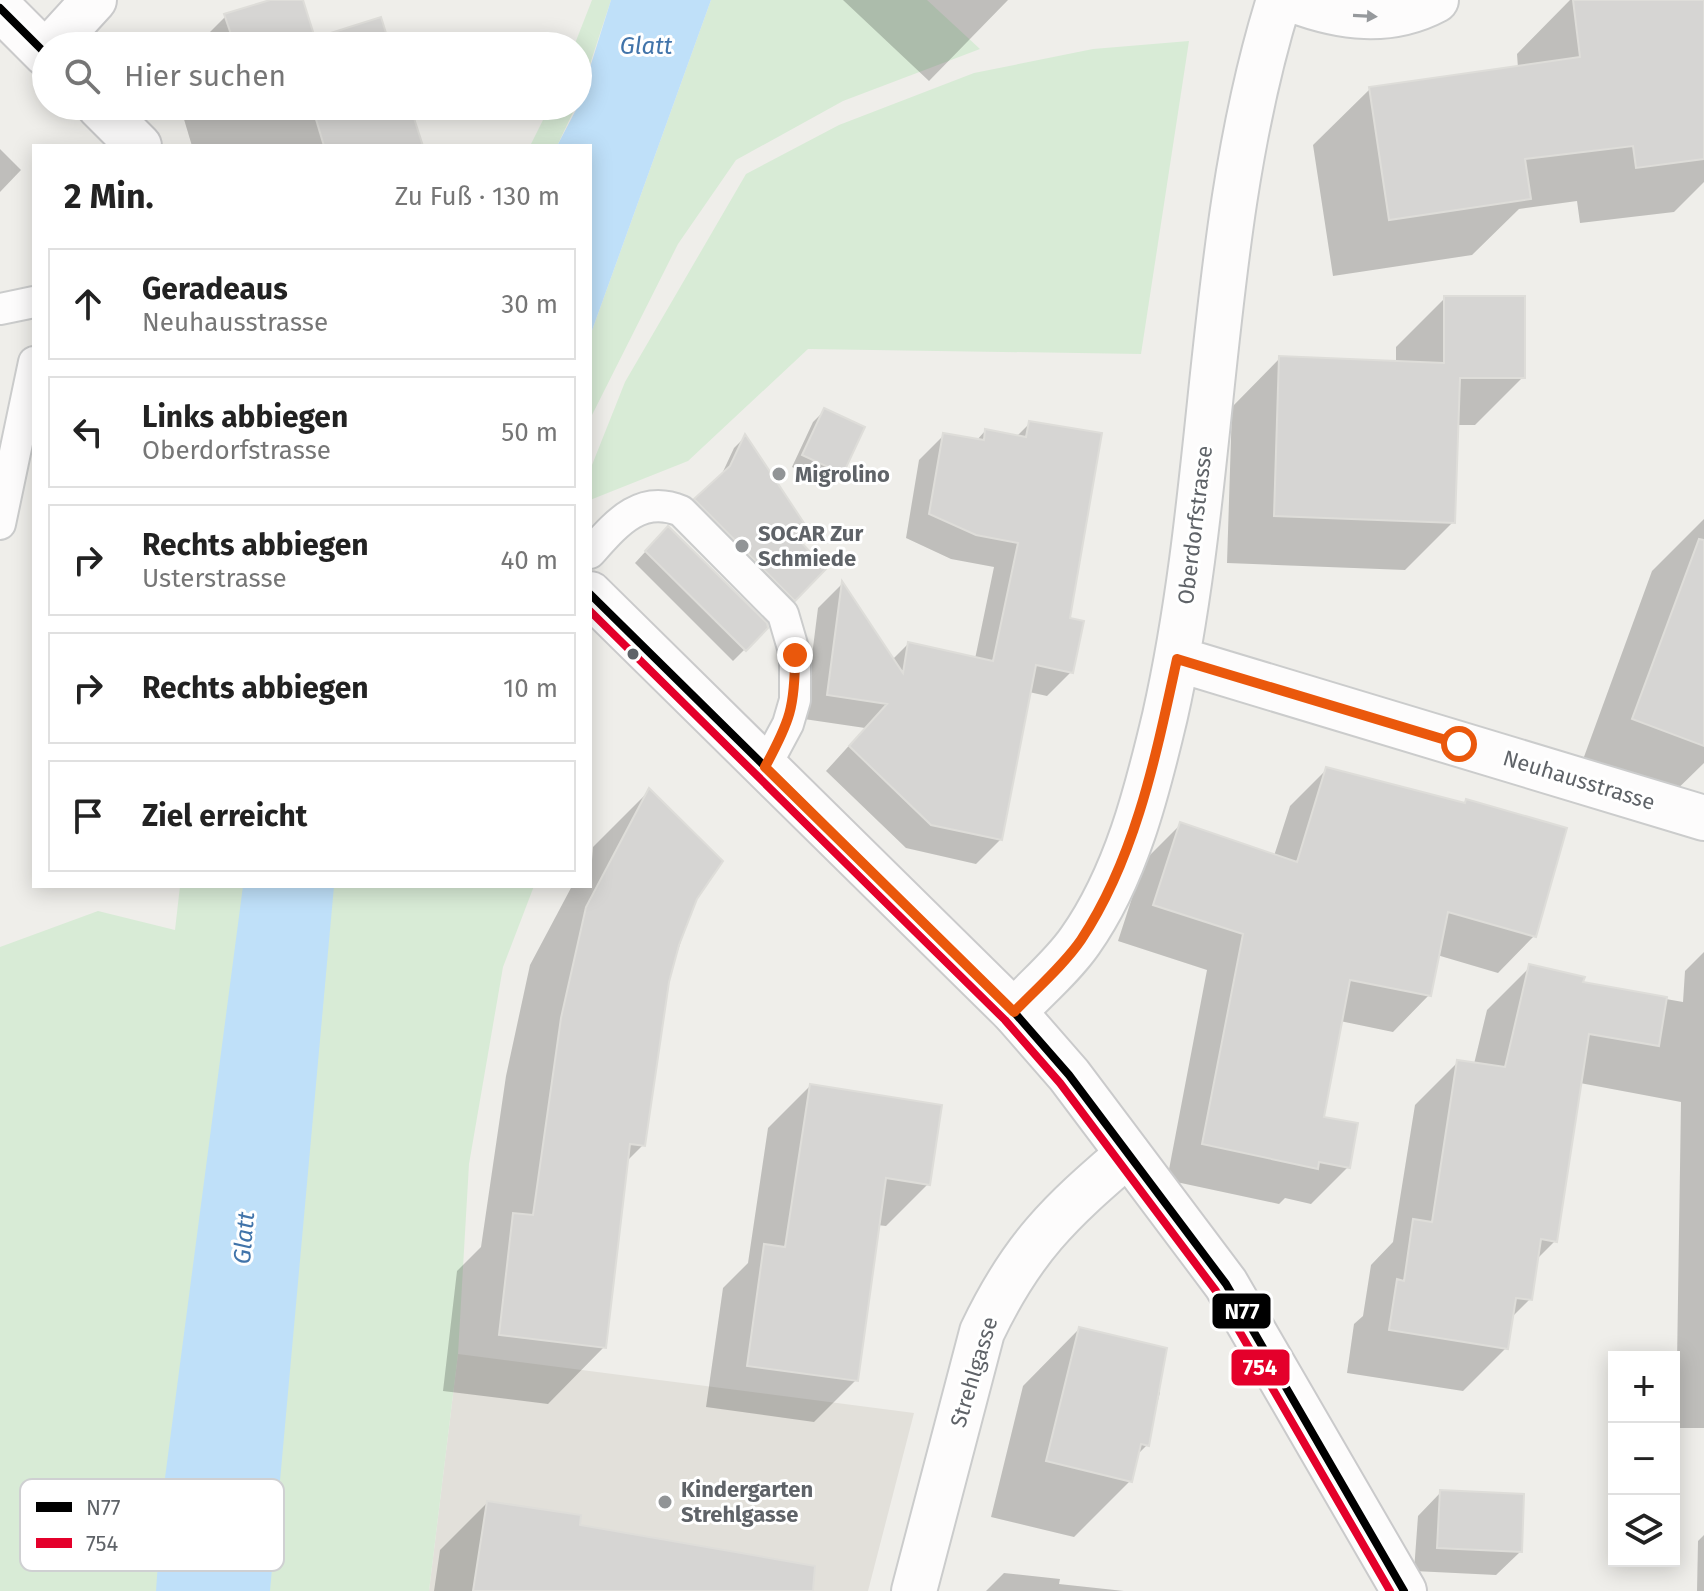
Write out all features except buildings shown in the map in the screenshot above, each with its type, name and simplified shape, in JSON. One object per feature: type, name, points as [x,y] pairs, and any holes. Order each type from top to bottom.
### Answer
[{"type":"street","points":[[65,32],[94,0]]},
{"type":"street","name":"Oberdorfstrasse","points":[[1014,1012],[1080,942],[1119,870],[1156,755],[1177,659],[1245,124],[1279,0]]},
{"type":"street","points":[[1293,0],[1321,11],[1370,19],[1418,10],[1436,0]]},
{"type":"street","points":[[0,8],[32,39]]},
{"type":"street","points":[[113,120],[137,144]]},
{"type":"street","points":[[592,596],[1014,1012],[1069,1075],[1226,1284],[1404,1591]]},
{"type":"street","name":"Neuhausstrasse","points":[[1177,659],[1704,818]]},
{"type":"street","name":"Strehlgasse","points":[[914,1591],[982,1332],[997,1300],[1021,1259],[1059,1213],[1128,1154]]},
{"type":"lane","points":[[0,309],[32,302]]},
{"type":"lane","points":[[0,524],[32,372]]},
{"type":"lane","points":[[592,551],[630,514],[663,503],[681,511],[783,614],[795,655],[795,700],[788,724],[765,767]]},
{"type":"shaded area","name":"Kindergarten Strehlgasse","points":[[458,1354],[914,1413],[868,1591],[429,1591]]},
{"type":"green space","points":[[592,0],[611,0],[592,58],[592,32],[579,32]]},
{"type":"green space","points":[[711,0],[927,0],[980,49],[843,101],[736,160],[678,244],[592,415],[592,330]]},
{"type":"green space","points":[[1189,41],[1141,354],[808,349],[688,461],[592,499],[592,465],[625,382],[746,174],[839,125],[974,73],[1093,49]]},
{"type":"green space","points":[[543,120],[569,120],[558,144],[531,144]]},
{"type":"green space","points":[[180,888],[533,888],[503,967],[469,1164],[458,1354],[429,1591],[0,1591],[0,947],[98,911],[175,930]]},
{"type":"water","name":"Glatt","points":[[611,0],[711,0],[592,330],[592,144],[558,144],[571,120],[592,120],[592,61]]},
{"type":"water","name":"Glatt","points":[[243,888],[334,888],[280,1479],[165,1479]]},
{"type":"water","name":"Glatt","points":[[157,1571],[272,1571],[270,1591],[156,1591]]},
{"type":"transit line","name":"N77","points":[[0,8],[32,40]]},
{"type":"transit line","name":"N77","points":[[592,596],[1014,1012],[1069,1075],[1226,1284],[1404,1591]]},
{"type":"transit line","name":"754","points":[[592,613],[1005,1020],[1060,1083],[1216,1291],[1390,1591]]},
{"type":"place","name":"Migrolino","points":[[779,474]]},
{"type":"place","name":"SOCAR Zur Schmiede","points":[[742,546]]},
{"type":"place","name":"Kindergarten Strehlgasse","points":[[665,1502]]},
{"type":"route","points":[[795,655],[795,700],[788,724],[765,767],[1014,1012],[1080,942],[1119,870],[1156,755],[1177,659],[1459,744]]}]
